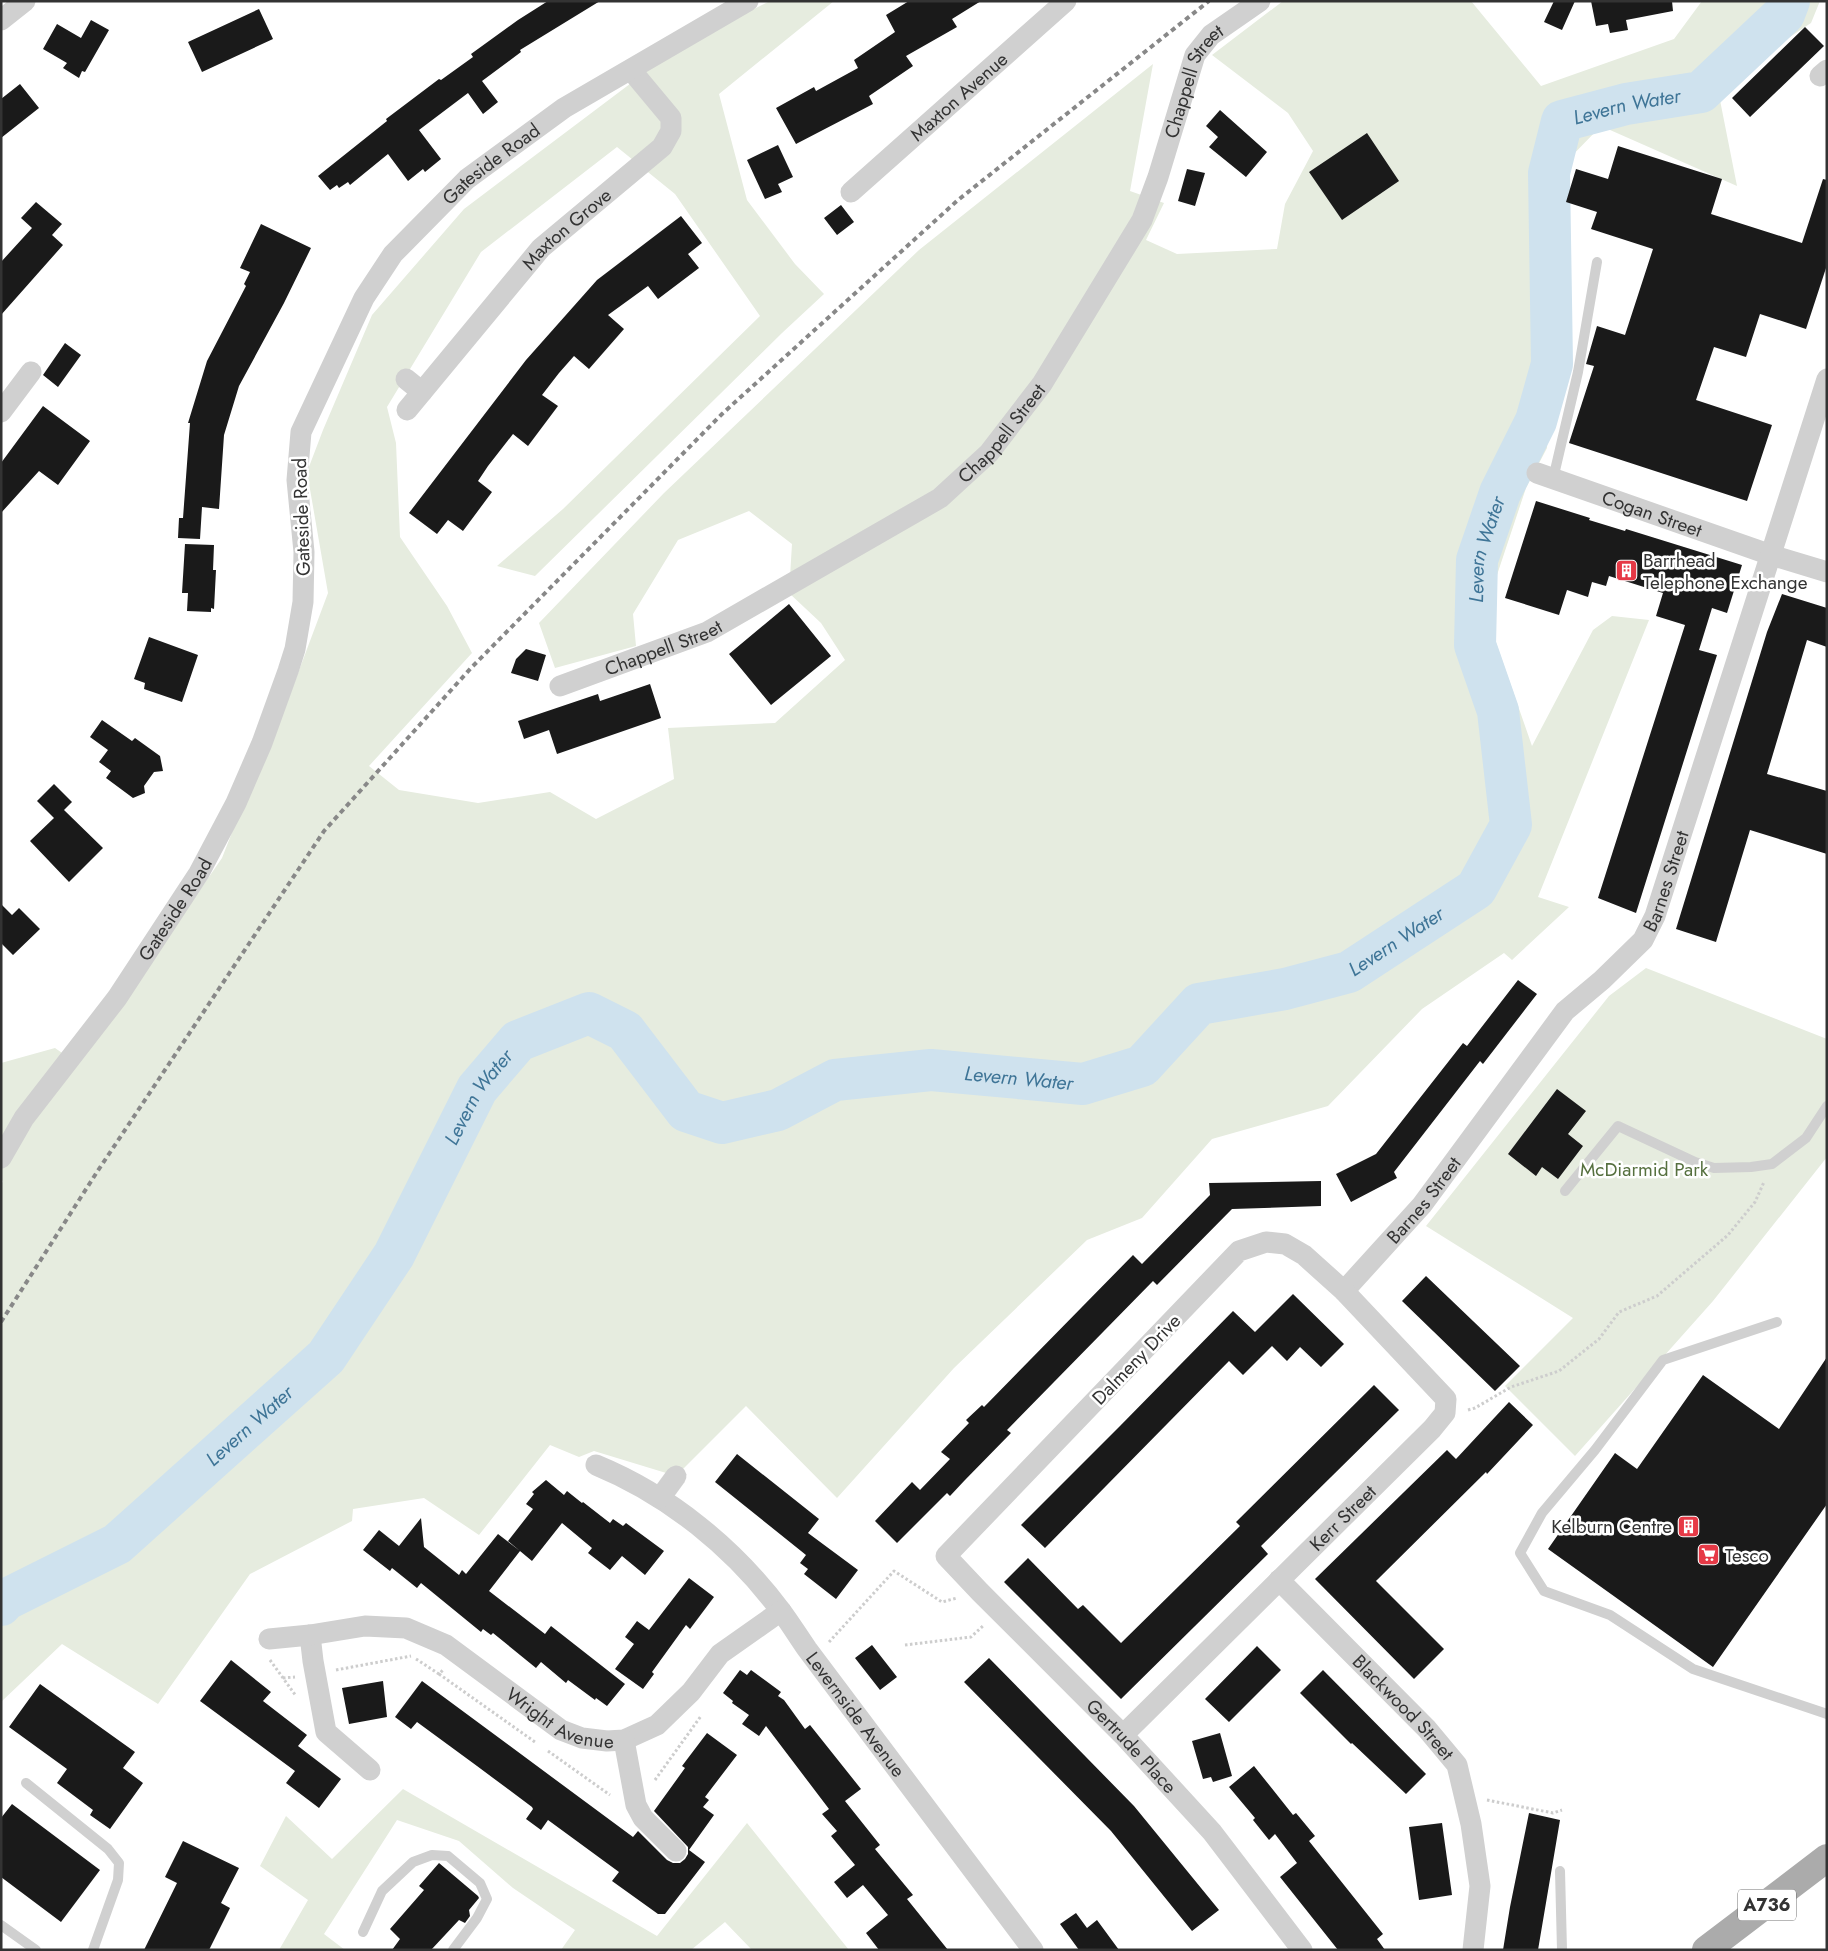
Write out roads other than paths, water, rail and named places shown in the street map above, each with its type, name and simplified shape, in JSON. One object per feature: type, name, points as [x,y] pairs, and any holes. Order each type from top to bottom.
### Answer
[{"type":"main road","name":"A736","points":[[1706,1950],[1827,1858]]},
{"type":"street","points":[[1,20],[25,1]]},
{"type":"street","name":"Gateside Road","points":[[1,1158],[24,1118],[117,998],[199,873],[236,803],[262,743],[292,657],[303,602],[304,552],[296,480],[301,432],[364,298],[392,254],[467,179],[564,108],[748,1]]},
{"type":"street","name":"Maxton Avenue","points":[[850,192],[1066,1]]},
{"type":"street","name":"Chappell Street","points":[[560,686],[707,632],[940,498],[989,453],[1042,384],[1142,220],[1158,178],[1195,56],[1211,35],[1260,1]]},
{"type":"street","name":"Maxton Grove","points":[[407,410],[414,385],[541,248],[662,148],[671,131],[671,118],[631,70]]},
{"type":"street","points":[[1,412],[8,389],[31,372]]},
{"type":"street","name":"Barnes Street","points":[[1344,1291],[1422,1205],[1565,1011],[1602,980],[1643,940],[1655,916],[1827,380]]},
{"type":"street","name":"Cogan Street","points":[[1545,476],[1771,555],[1827,572]]},
{"type":"street","name":"Dalmeny Drive","points":[[946,1556],[1239,1251],[1266,1242],[1285,1244],[1304,1255],[1344,1291]]},
{"type":"street","name":"Kerr Street","points":[[1123,1735],[1432,1429],[1445,1413],[1446,1399],[1344,1291]]},
{"type":"street","name":"Levernside Avenue","points":[[596,1464],[624,1476],[660,1498],[725,1547],[781,1611],[814,1659],[1033,1950]]},
{"type":"street","points":[[660,1498],[676,1476]]},
{"type":"street","name":"Gertrude Place","points":[[946,1556],[1123,1735],[1212,1832],[1302,1950]]},
{"type":"street","name":"Blackwood Street","points":[[1278,1580],[1427,1729],[1457,1765],[1465,1795],[1480,1886],[1474,1950]]},
{"type":"street","name":"Wright Avenue","points":[[269,1639],[310,1635],[364,1626],[406,1628],[446,1645],[561,1730],[582,1738],[607,1741],[624,1740],[657,1725],[691,1692],[720,1654],[781,1611]]},
{"type":"street","points":[[310,1635],[326,1732],[370,1770]]},
{"type":"street","points":[[624,1740],[636,1805],[643,1818],[676,1850]]},
{"type":"lane","points":[[1545,476],[1578,372],[1597,262]]},
{"type":"lane","points":[[1565,1191],[1618,1126],[1695,1162],[1714,1168],[1772,1164],[1806,1138],[1827,1106]]},
{"type":"lane","points":[[1777,1322],[1663,1360],[1595,1450],[1542,1513],[1520,1553],[1544,1591],[1610,1615],[1693,1669],[1827,1714]]},
{"type":"lane","points":[[26,1784],[108,1849],[119,1863],[118,1880],[93,1950]]},
{"type":"lane","points":[[363,1932],[382,1891],[414,1862],[432,1855],[448,1856],[480,1883],[488,1899],[478,1918],[453,1950]]},
{"type":"lane","points":[[1560,1871],[1562,1950]]},
{"type":"lane","points":[[1,1925],[36,1950]]},
{"type":"waterway","name":"Levern Water","points":[[1,1605],[5,1600],[117,1544],[326,1357],[394,1255],[477,1089],[518,1041],[589,1013],[625,1031],[686,1111],[722,1123],[778,1110],[835,1080],[931,1070],[1083,1084],[1142,1066],[1199,1004],[1285,989],[1349,972],[1476,889],[1511,825],[1498,711],[1475,645],[1477,560],[1500,493],[1536,421],[1552,364],[1549,173],[1562,121],[1626,104],[1701,92],[1784,14],[1789,1]]},
{"type":"railway","points":[[1,1322],[97,1172],[324,831],[471,668],[722,414],[958,200],[1209,1]]},
{"type":"place","name":"Barrhead Telephone Exchange","points":[[1627,571]]},
{"type":"place","name":"Kelburn Centre","points":[[1688,1526]]},
{"type":"place","name":"Tesco","points":[[1709,1555]]},
{"type":"park label","name":"McDiarmid Park","points":[[1644,1169]]}]
